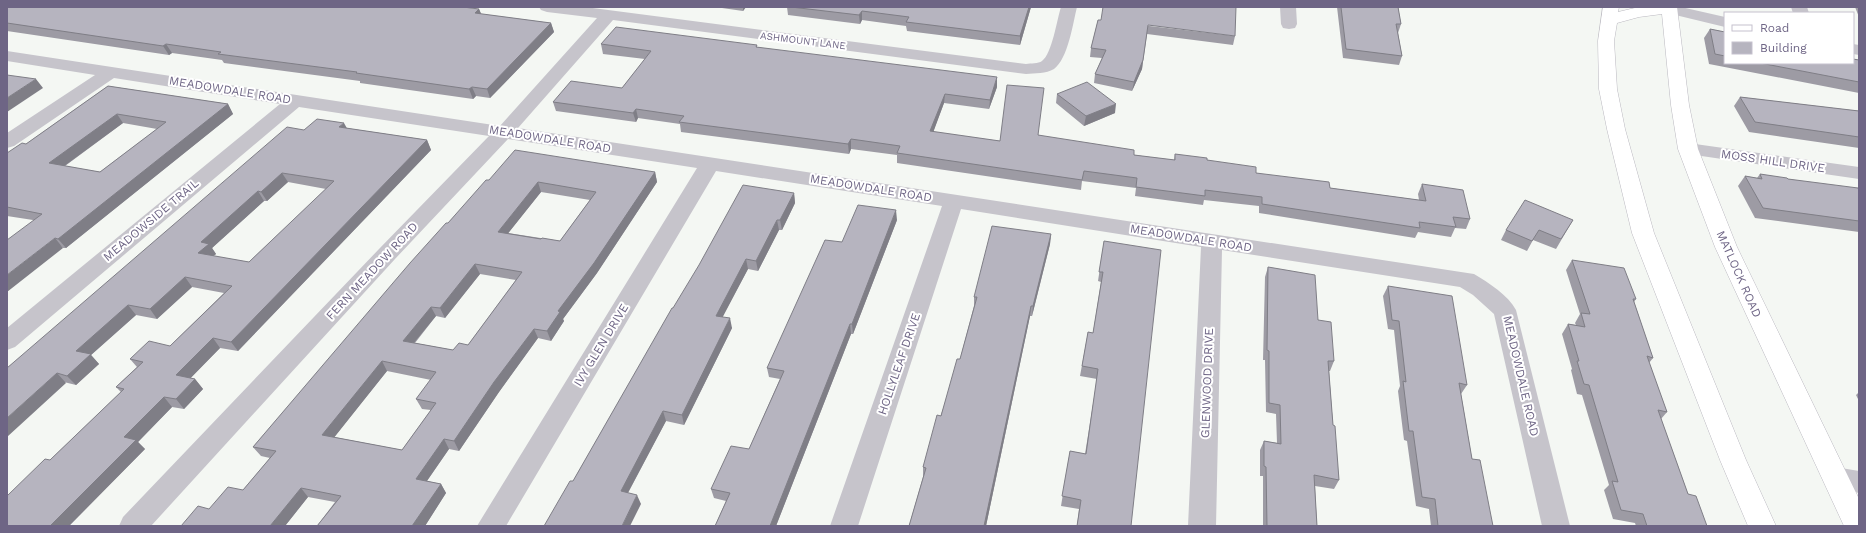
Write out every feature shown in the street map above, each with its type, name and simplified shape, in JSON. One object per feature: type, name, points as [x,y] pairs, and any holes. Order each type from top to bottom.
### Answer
[{"type":"main road","points":[[1666,8],[1629,13],[1610,13],[1606,41],[1608,89],[1616,129],[1643,233],[1730,453],[1762,526]]},
{"type":"main road","name":"MATLOCK ROAD","points":[[1666,8],[1688,149],[1729,254],[1847,480],[1858,526]]},
{"type":"street","name":"ASHMOUNT LANE","points":[[547,7],[1026,69],[1045,66],[1049,63],[1058,48],[1069,7]]},
{"type":"street","points":[[1288,7],[1289,24]]},
{"type":"street","points":[[1666,8],[1724,22]]},
{"type":"street","name":"FERN MEADOW ROAD","points":[[133,526],[387,254],[504,132],[609,15]]},
{"type":"street","name":"MEADOWDALE ROAD","points":[[7,56],[1466,280],[1481,289],[1505,310],[1556,526]]},
{"type":"street","points":[[7,142],[111,72]]},
{"type":"street","name":"MEADOWSIDE TRAIL","points":[[7,340],[296,100]]},
{"type":"street","name":"MOSS HILL DRIVE","points":[[1688,149],[1859,173]]},
{"type":"street","name":"IVY GLEN DRIVE","points":[[491,526],[710,164]]},
{"type":"street","name":"HOLLYLEAF DRIVE","points":[[844,526],[954,201]]},
{"type":"street","name":"GLENWOOD DRIVE","points":[[1202,526],[1212,241]]},
{"type":"building","points":[[7,7],[463,7],[479,9],[475,13],[551,23],[487,89],[472,87],[469,89],[356,73],[357,72],[218,54],[221,52],[166,44],[163,46],[7,23]]},
{"type":"building","points":[[791,7],[1029,7],[1020,36],[906,22],[909,17],[862,11],[859,15]]},
{"type":"building","points":[[1103,7],[1236,7],[1235,36],[1148,25],[1143,60],[1134,82],[1095,74],[1106,50],[1091,48],[1098,20],[1101,20]]},
{"type":"building","points":[[1341,7],[1398,7],[1401,24],[1396,24],[1402,56],[1346,49]]},
{"type":"building","points":[[616,27],[757,45],[756,47],[997,77],[990,100],[945,94],[930,131],[1000,141],[1007,85],[1044,88],[1038,135],[1134,150],[1134,155],[1175,160],[1175,154],[1207,158],[1207,160],[1256,167],[1256,173],[1329,182],[1330,188],[1426,201],[1422,184],[1463,190],[1470,219],[1453,217],[1456,227],[1419,222],[1420,228],[1262,204],[1262,197],[1205,190],[1205,196],[1136,187],[1137,178],[1084,171],[1082,180],[897,153],[900,146],[851,139],[848,144],[679,122],[684,116],[636,109],[633,113],[553,102],[571,81],[622,88],[651,51],[601,44]]},
{"type":"building","points":[[1710,29],[1724,32],[1724,56],[1715,54]]},
{"type":"building","points":[[1854,59],[1859,60],[1859,82],[1765,64],[1854,64]]},
{"type":"building","points":[[7,75],[36,79],[7,98]]},
{"type":"building","points":[[1087,82],[1116,104],[1086,116],[1057,94]]},
{"type":"building","points":[[108,86],[228,104],[58,239],[55,238],[7,275],[7,240],[42,214],[7,207],[7,153],[22,143],[26,144]],"holes":[[[117,114],[166,122],[100,172],[49,163]]]},
{"type":"building","points":[[1740,97],[1859,111],[1859,137],[1755,122]]},
{"type":"building","points":[[317,119],[344,123],[339,127],[427,140],[231,342],[213,338],[176,375],[195,379],[176,399],[164,397],[124,437],[136,440],[50,526],[7,526],[7,496],[45,459],[50,460],[124,389],[116,387],[143,362],[130,359],[149,341],[170,346],[232,286],[185,277],[150,309],[128,305],[76,351],[91,354],[67,376],[57,373],[7,418],[7,368],[287,127],[304,130]],"holes":[[[282,173],[334,181],[249,262],[198,253],[209,244],[201,242],[258,191],[261,192]]]},
{"type":"building","points":[[515,150],[655,172],[594,263],[558,311],[560,312],[547,331],[534,329],[494,382],[454,441],[444,439],[416,479],[441,484],[412,526],[317,526],[341,496],[301,488],[270,526],[181,526],[198,506],[209,509],[228,487],[243,490],[276,451],[253,447],[410,263],[486,180],[489,180]],"holes":[[[538,182],[596,192],[560,241],[498,232]],[[475,264],[522,272],[468,345],[459,343],[453,350],[403,341],[431,307],[440,308]],[[382,361],[436,372],[416,399],[436,403],[402,450],[322,435]]]},
{"type":"building","points":[[1760,174],[1858,188],[1859,221],[1763,208],[1745,176],[1762,179]]},
{"type":"building","points":[[743,185],[794,193],[780,220],[777,220],[756,261],[746,259],[716,316],[730,318],[682,415],[663,411],[621,491],[637,495],[622,526],[544,526],[570,481],[573,481],[672,308],[699,265]]},
{"type":"building","points":[[1525,200],[1573,220],[1561,239],[1539,230],[1532,241],[1506,230]]},
{"type":"building","points":[[858,205],[896,210],[852,324],[850,324],[770,526],[715,526],[730,493],[711,489],[731,446],[749,449],[784,371],[767,368],[825,240],[842,242]]},
{"type":"building","points":[[992,226],[1051,234],[1033,306],[1031,306],[984,526],[909,526],[926,468],[923,467],[937,415],[941,416],[957,359],[960,359],[977,297],[974,297]]},
{"type":"building","points":[[1104,241],[1161,250],[1131,526],[1077,526],[1081,500],[1062,496],[1070,451],[1086,454],[1098,369],[1082,366],[1088,332],[1093,333],[1103,272],[1099,272]]},
{"type":"building","points":[[1572,260],[1624,268],[1636,299],[1633,299],[1653,358],[1647,356],[1667,412],[1658,410],[1688,494],[1696,496],[1707,526],[1647,526],[1643,514],[1621,510],[1612,481],[1618,482],[1589,385],[1584,384],[1568,324],[1585,327],[1581,313],[1590,314]]},
{"type":"building","points":[[1268,267],[1315,275],[1318,320],[1331,322],[1334,361],[1328,361],[1339,480],[1314,475],[1317,526],[1267,526],[1264,441],[1281,444],[1280,405],[1269,403],[1269,351],[1267,350]]},
{"type":"building","points":[[1388,286],[1452,296],[1467,385],[1459,383],[1472,459],[1480,460],[1493,526],[1438,526],[1435,499],[1422,497],[1413,431],[1409,431],[1403,381],[1406,382],[1399,321],[1392,320]]}]
